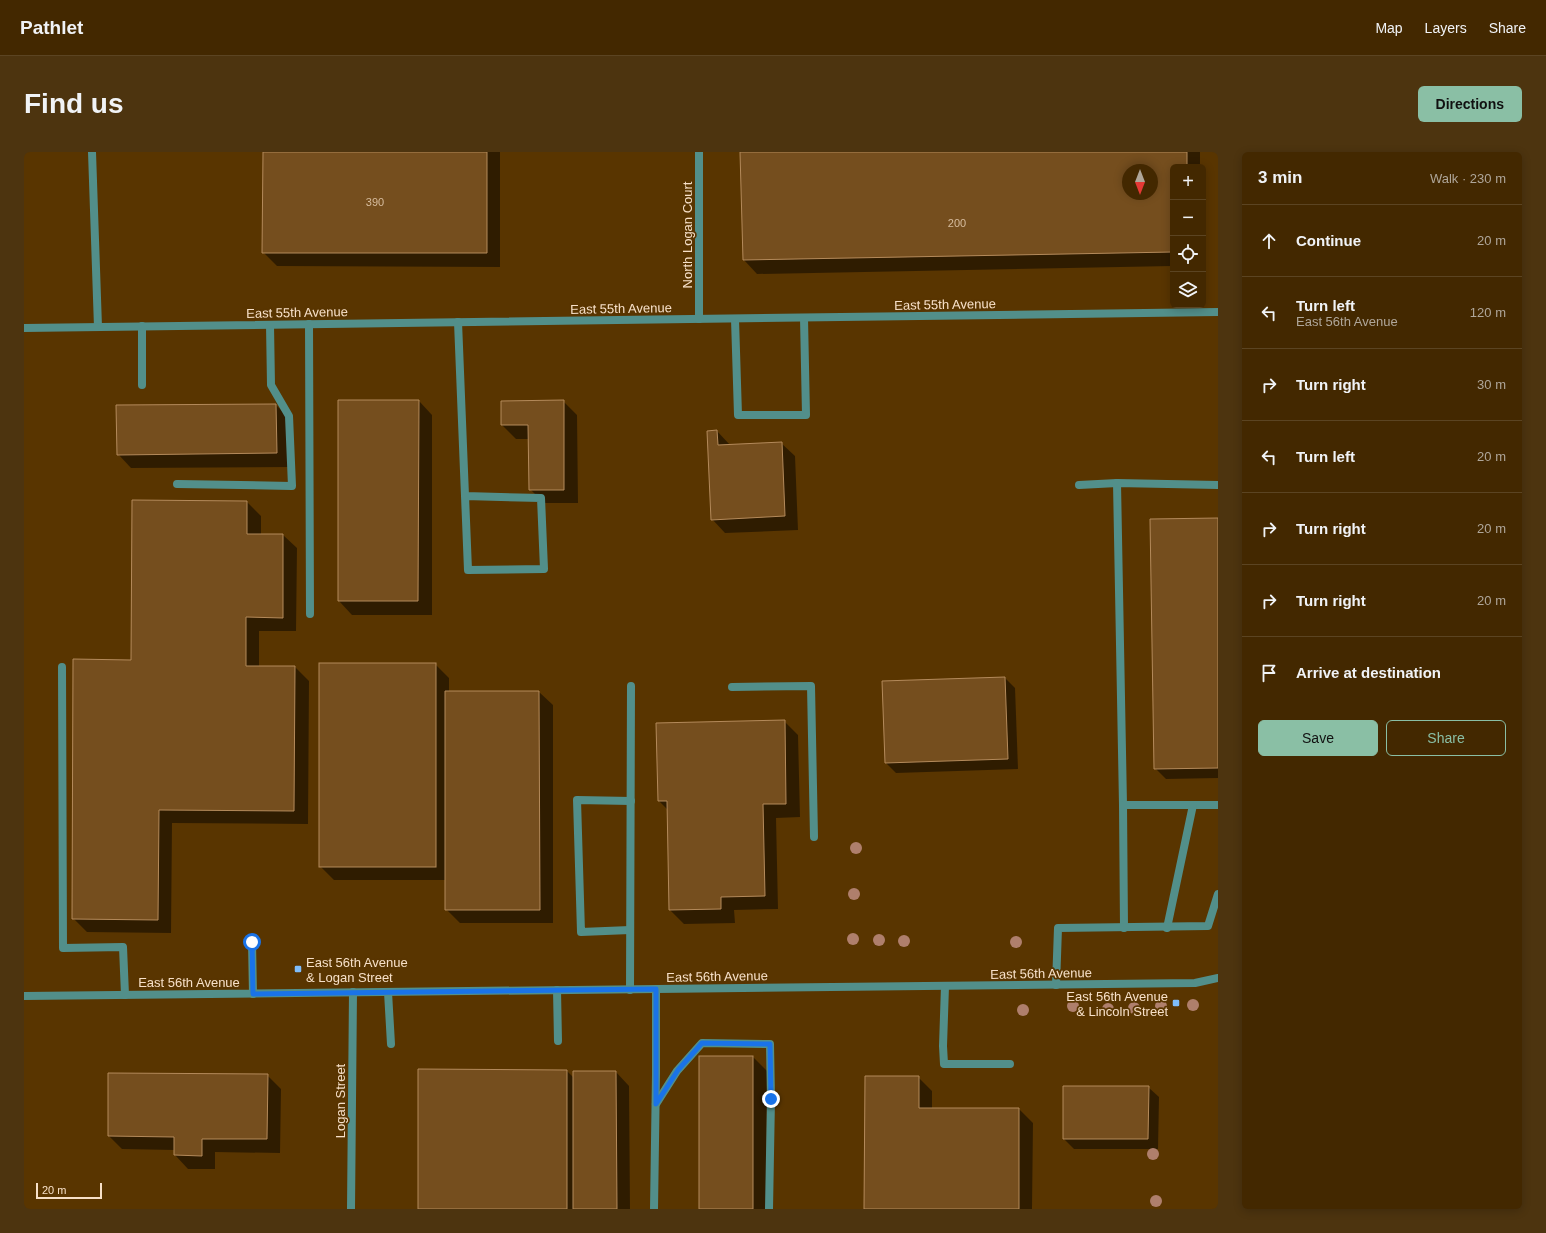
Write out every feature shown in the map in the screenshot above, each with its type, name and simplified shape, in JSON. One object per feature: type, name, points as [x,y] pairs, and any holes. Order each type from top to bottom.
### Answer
[{"type":"street","points":[[92,152],[98,327]]},
{"type":"street","name":"North Logan Court","points":[[698,319],[699,152]]},
{"type":"street","name":"East 55th Avenue","points":[[24,328],[1218,312]]},
{"type":"street","points":[[735,319],[738,415],[806,416],[804,318]]},
{"type":"street","points":[[458,322],[465,496],[468,570],[544,569],[542,498],[465,496]]},
{"type":"street","points":[[177,484],[292,486],[289,416],[271,385],[270,324]]},
{"type":"street","points":[[309,324],[310,614]]},
{"type":"street","points":[[142,326],[142,385]]},
{"type":"street","points":[[1117,483],[1124,928]]},
{"type":"street","points":[[1079,485],[1117,483],[1218,485]]},
{"type":"street","points":[[62,667],[63,948],[122,947],[125,995]]},
{"type":"street","points":[[630,990],[632,686]]},
{"type":"street","points":[[732,687],[811,686],[814,837]]},
{"type":"street","points":[[630,930],[581,932],[577,800],[631,801]]},
{"type":"street","points":[[1123,805],[1218,805]]},
{"type":"street","points":[[1167,928],[1193,805]]},
{"type":"street","points":[[1056,985],[1058,928],[1167,928],[1208,926],[1218,894]]},
{"type":"street","points":[[252,942],[253,994]]},
{"type":"street","name":"East 56th Avenue","points":[[24,996],[1195,983],[1218,978]]},
{"type":"street","points":[[945,986],[943,1046],[944,1064],[1010,1064]]},
{"type":"street","points":[[654,1209],[656,989]]},
{"type":"street","points":[[557,990],[558,1041]]},
{"type":"street","name":"Logan Street","points":[[352,1209],[353,992]]},
{"type":"street","points":[[388,992],[391,1044]]},
{"type":"street","points":[[656,1104],[678,1070],[702,1043],[770,1044],[771,1099],[769,1209]]},
{"type":"building","points":[[263,152],[487,152],[487,253],[262,253]]},
{"type":"building","points":[[740,152],[1187,152],[1187,164],[1170,164],[1170,252],[743,260]]},
{"type":"building","points":[[338,400],[419,400],[418,601],[338,601]]},
{"type":"building","points":[[564,400],[564,490],[529,490],[528,425],[501,425],[501,401]]},
{"type":"building","points":[[276,404],[277,453],[117,455],[116,405]]},
{"type":"building","points":[[717,430],[718,445],[782,442],[785,516],[711,520],[707,431]]},
{"type":"building","points":[[132,500],[247,501],[247,534],[283,534],[283,618],[246,617],[246,666],[295,666],[294,811],[159,810],[158,920],[72,919],[73,659],[131,660]]},
{"type":"building","points":[[1218,518],[1218,768],[1154,769],[1150,519]]},
{"type":"building","points":[[319,663],[436,663],[436,867],[319,867]]},
{"type":"building","points":[[1005,677],[1008,759],[885,763],[882,681]]},
{"type":"building","points":[[445,691],[539,691],[540,910],[445,910]]},
{"type":"building","points":[[785,720],[786,804],[763,804],[765,896],[721,897],[721,909],[669,910],[667,801],[658,801],[656,723]]},
{"type":"building","points":[[699,1056],[753,1056],[753,1209],[699,1209]]},
{"type":"building","points":[[418,1069],[567,1070],[567,1209],[418,1209]]},
{"type":"building","points":[[573,1071],[616,1071],[617,1209],[573,1209]]},
{"type":"building","points":[[108,1073],[268,1074],[267,1139],[202,1139],[202,1156],[174,1155],[174,1137],[108,1136]]},
{"type":"building","points":[[865,1076],[919,1076],[919,1108],[1019,1108],[1019,1209],[864,1209]]},
{"type":"building","points":[[1063,1086],[1149,1086],[1148,1139],[1063,1139]]},
{"type":"place","name":"East 56th Avenue & Logan Street","points":[[298,969]]},
{"type":"place","name":"East 56th Avenue & Lincoln Street","points":[[1176,1003]]},
{"type":"route","points":[[252,942],[253,994],[656,989],[656,1104],[678,1070],[702,1043],[770,1044],[771,1099]]}]
